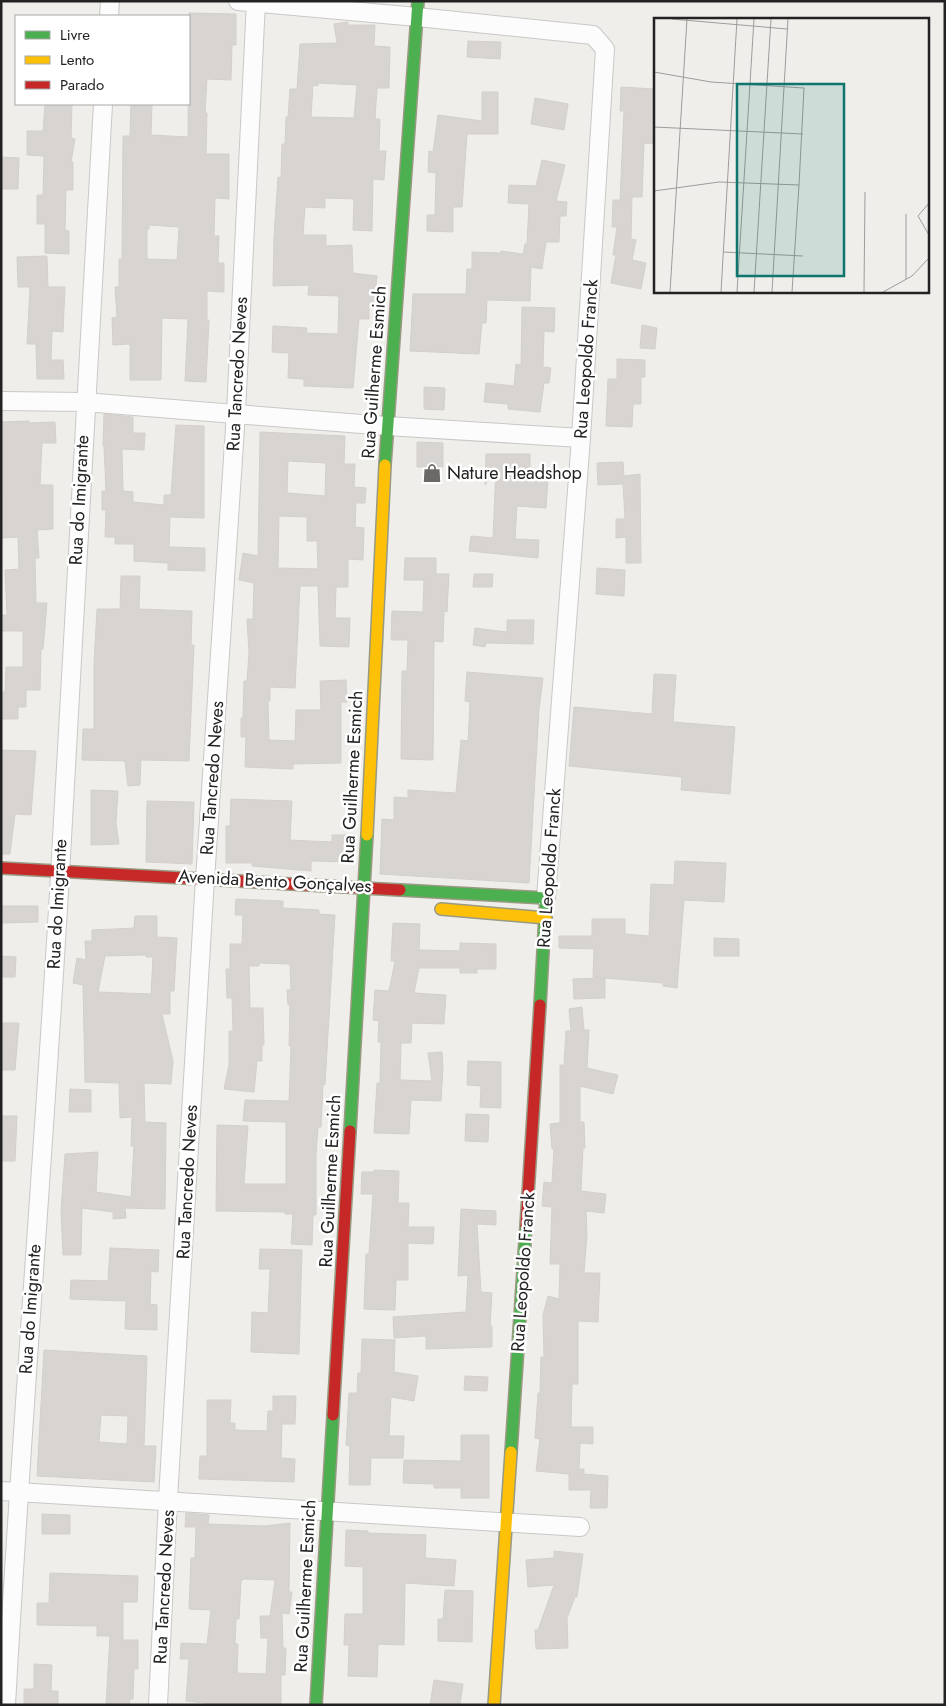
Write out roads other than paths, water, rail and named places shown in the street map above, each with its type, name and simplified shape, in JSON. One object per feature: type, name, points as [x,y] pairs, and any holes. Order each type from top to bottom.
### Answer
[{"type":"street","points":[[109,15],[110,1]]},
{"type":"street","points":[[238,1],[418,9]]},
{"type":"street","name":"Rua Tancredo Neves","points":[[158,1705],[168,1500],[204,892],[236,413],[256,2]]},
{"type":"street","name":"Rua Leopoldo Franck","points":[[418,9],[593,35],[605,49],[581,438],[546,898],[494,1705]]},
{"type":"street","name":"Rua Guilherme Esmich","points":[[316,1705],[364,903],[387,426],[418,9]]},
{"type":"street","name":"Rua do Imigrante","points":[[6,1705],[10,1491],[59,884],[84,402],[103,105]]},
{"type":"street","points":[[1,401],[84,402],[387,426],[581,438]]},
{"type":"street","name":"Avenida Bento Gonçalves","points":[[1,868],[59,884],[204,892],[364,889],[546,898]]},
{"type":"street","points":[[431,908],[546,918]]},
{"type":"street","points":[[10,1491],[580,1526]]},
{"type":"place","name":"Nature Headshop","points":[[432,473]]}]
